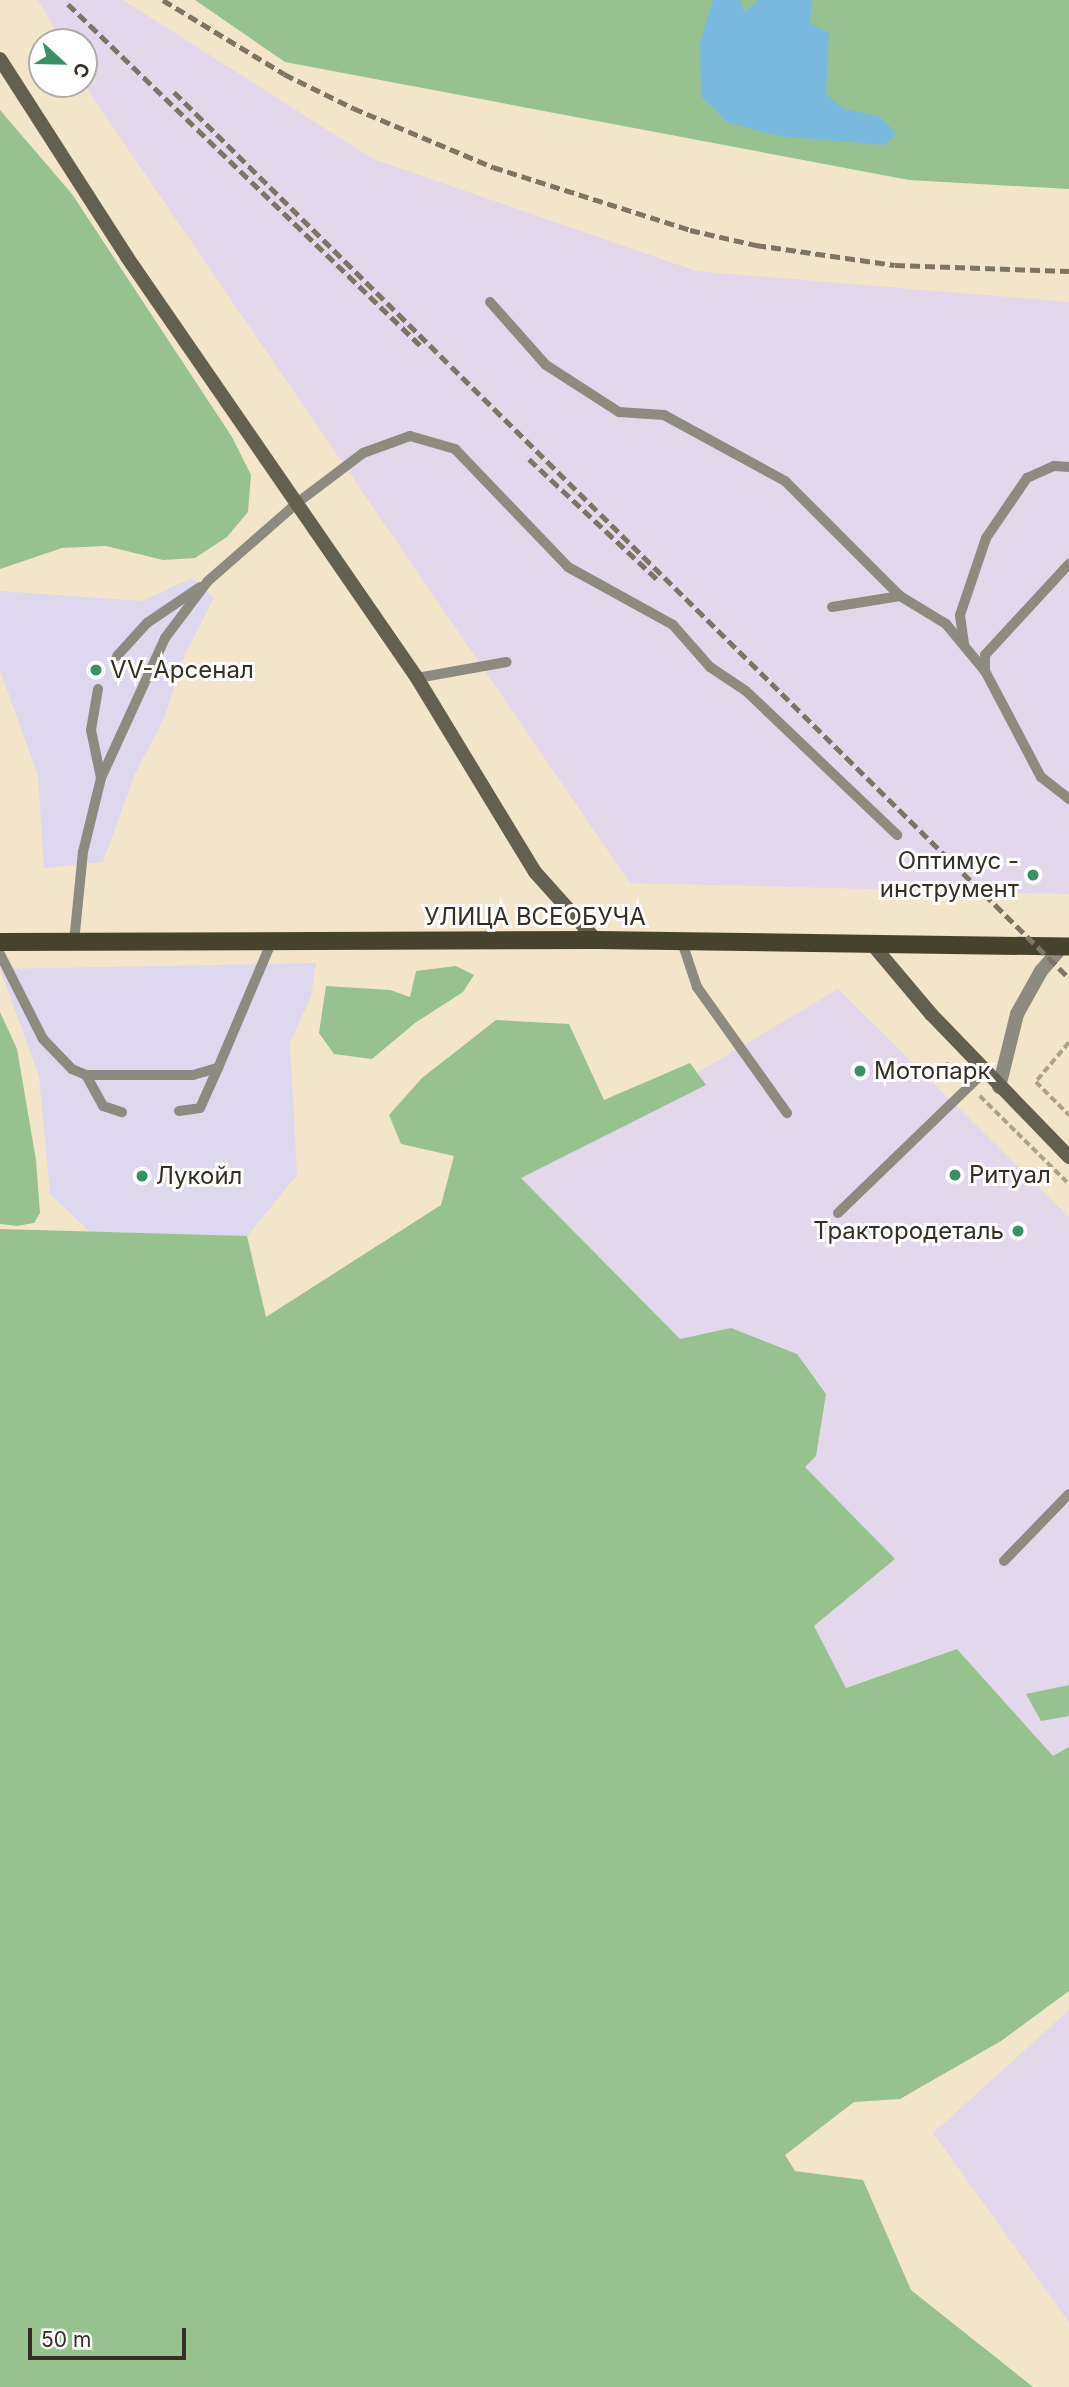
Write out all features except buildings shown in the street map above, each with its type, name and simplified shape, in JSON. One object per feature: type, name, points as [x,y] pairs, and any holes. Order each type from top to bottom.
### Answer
[{"type":"main road","points":[[0,59],[127,257],[417,678],[535,873],[596,940]]},
{"type":"main road","name":"УЛИЦА ВСЕОБУЧА","points":[[0,942],[596,940],[1066,947]]},
{"type":"main road","points":[[872,944],[984,1072],[1069,1157]]},
{"type":"street","points":[[999,1087],[1017,1014],[1041,971],[1066,947]]},
{"type":"lane","points":[[489,302],[546,365],[619,412],[664,415],[785,481],[900,596],[946,624],[985,671],[1041,777],[1069,799]]},
{"type":"lane","points":[[117,656],[147,623],[208,581],[297,503],[363,453],[410,436],[455,449],[568,567],[673,625],[710,667],[746,691],[897,835]]},
{"type":"lane","points":[[964,645],[960,615],[986,538],[1027,478],[1054,466],[1069,467]]},
{"type":"lane","points":[[985,671],[985,655],[1069,564]]},
{"type":"lane","points":[[74,942],[83,852],[102,778],[165,638],[208,581]]},
{"type":"lane","points":[[832,607],[900,596]]},
{"type":"lane","points":[[417,678],[508,662]]},
{"type":"lane","points":[[98,690],[91,730],[102,778]]},
{"type":"lane","points":[[682,942],[697,987],[787,1113]]},
{"type":"lane","points":[[179,1111],[200,1108],[271,943]]},
{"type":"lane","points":[[0,954],[52,1052],[86,1075],[103,1106],[122,1112]]},
{"type":"lane","points":[[86,1075],[201,1074],[218,1068]]},
{"type":"lane","points":[[838,1213],[984,1072]]},
{"type":"lane","points":[[1004,1561],[1069,1494]]},
{"type":"path","points":[[1069,1043],[1036,1083],[1069,1115]]},
{"type":"path","points":[[946,1063],[965,1082]]},
{"type":"path","points":[[975,1091],[1069,1184]]},
{"type":"shaded area","points":[[38,0],[123,0],[373,159],[696,271],[1069,302],[1069,894],[630,883],[93,98],[98,98],[98,28],[54,28]]},
{"type":"shaded area","points":[[192,578],[214,598],[185,654],[164,718],[134,776],[103,862],[44,868],[38,776],[0,670],[0,591],[142,601]]},
{"type":"shaded area","points":[[316,963],[311,997],[290,1042],[297,1175],[247,1236],[91,1233],[50,1194],[39,1076],[0,969]]},
{"type":"shaded area","points":[[838,989],[1069,1217],[1069,1774],[957,1649],[846,1688],[814,1626],[895,1559],[521,1178]]},
{"type":"shaded area","points":[[1069,2010],[1069,2322],[933,2133]]},
{"type":"green space","points":[[195,0],[1069,0],[1069,189],[909,180],[285,62]]},
{"type":"green space","points":[[0,110],[72,194],[232,437],[251,475],[248,512],[227,537],[195,558],[163,560],[106,546],[62,548],[0,569]]},
{"type":"green space","points":[[456,966],[474,975],[463,992],[415,1023],[372,1059],[334,1054],[319,1033],[326,986],[390,990],[410,997],[416,971]]},
{"type":"green space","points":[[0,1012],[17,1049],[36,1160],[40,1213],[34,1223],[17,1226],[0,1224]]},
{"type":"green space","points":[[496,1020],[569,1024],[604,1100],[690,1063],[706,1085],[521,1178],[680,1339],[731,1328],[797,1354],[826,1394],[816,1456],[805,1467],[895,1559],[814,1626],[846,1688],[957,1649],[1053,1756],[1069,1747],[1069,1991],[1001,2041],[900,2099],[854,2102],[785,2155],[795,2171],[863,2180],[911,2290],[1033,2387],[0,2387],[0,1229],[247,1236],[266,1317],[441,1205],[454,1156],[401,1144],[389,1115],[422,1078]]},
{"type":"green space","points":[[1069,1685],[1069,1716],[1041,1721],[1026,1694]]},
{"type":"water","points":[[713,0],[740,0],[744,12],[758,0],[812,0],[810,23],[829,33],[826,94],[844,109],[879,116],[897,133],[885,145],[778,136],[727,122],[701,97],[700,41]]},
{"type":"railway","points":[[163,0],[284,74],[353,108],[493,167],[690,230],[756,245],[895,265],[1069,271]]},
{"type":"railway","points":[[68,4],[421,346]]},
{"type":"railway","points":[[174,92],[1069,978]]},
{"type":"railway","points":[[529,459],[658,580]]},
{"type":"place","name":"VV-Арсенал","points":[[96,670]]},
{"type":"place","name":"Оптимус - инструмент","points":[[1033,875]]},
{"type":"place","name":"Мотопарк","points":[[860,1071]]},
{"type":"place","name":"Ритуал","points":[[955,1175]]},
{"type":"place","name":"Лукойл","points":[[142,1176]]},
{"type":"place","name":"Трактородеталь","points":[[1018,1231]]}]
